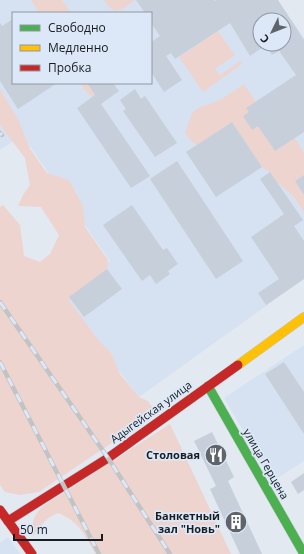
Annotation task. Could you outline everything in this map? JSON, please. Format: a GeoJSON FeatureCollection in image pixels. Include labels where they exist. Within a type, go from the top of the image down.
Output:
{"type":"FeatureCollection","features":[{"type":"Feature","properties":{"kind":"main road","name":"Адыгейская улица"},"geometry":{"type":"LineString","coordinates":[[8,521],[108,458],[304,317]]}},
{"type":"Feature","properties":{"kind":"main road","name":"улица Герцена"},"geometry":{"type":"LineString","coordinates":[[208,386],[304,554]]}},
{"type":"Feature","properties":{"kind":"main road"},"geometry":{"type":"LineString","coordinates":[[0,510],[32,554]]}},
{"type":"Feature","properties":{"kind":"shaded area"},"geometry":{"type":"Polygon","coordinates":[[[0,0],[278,0],[286,12],[252,12],[252,52],[292,52],[292,20],[304,38],[304,279],[139,397],[61,295],[110,261],[22,135],[0,150],[0,0]]]}},
{"type":"Feature","properties":{"kind":"shaded area"},"geometry":{"type":"Polygon","coordinates":[[[31,0],[62,0],[70,12],[38,12],[31,0]]]}},
{"type":"Feature","properties":{"kind":"shaded area"},"geometry":{"type":"Polygon","coordinates":[[[104,0],[135,0],[122,9],[115,11],[108,6],[104,0]]]}},
{"type":"Feature","properties":{"kind":"shaded area"},"geometry":{"type":"Polygon","coordinates":[[[218,31],[235,55],[215,69],[220,75],[240,61],[242,64],[203,92],[179,57],[218,31]]]}},
{"type":"Feature","properties":{"kind":"shaded area"},"geometry":{"type":"Polygon","coordinates":[[[81,84],[88,84],[95,95],[93,97],[84,90],[81,84]]]}},
{"type":"Feature","properties":{"kind":"shaded area"},"geometry":{"type":"Polygon","coordinates":[[[244,84],[256,102],[247,108],[275,151],[295,138],[304,153],[304,175],[295,181],[304,195],[304,212],[294,197],[277,182],[270,172],[262,167],[232,122],[197,145],[190,140],[185,133],[192,113],[198,108],[220,100],[244,84]]]}},
{"type":"Feature","properties":{"kind":"shaded area"},"geometry":{"type":"Polygon","coordinates":[[[0,89],[19,121],[30,149],[47,173],[69,180],[83,206],[85,227],[108,260],[107,269],[69,297],[71,303],[99,341],[111,353],[120,374],[139,397],[148,401],[156,413],[39,492],[20,495],[5,492],[0,485],[0,207],[3,205],[20,225],[24,256],[40,262],[50,254],[59,235],[41,207],[18,206],[30,185],[25,158],[0,125],[0,89]]]}},
{"type":"Feature","properties":{"kind":"shaded area"},"geometry":{"type":"Polygon","coordinates":[[[304,345],[304,461],[273,481],[224,398],[304,345]]]}},
{"type":"Feature","properties":{"kind":"shaded area"},"geometry":{"type":"Polygon","coordinates":[[[170,424],[231,554],[96,554],[85,535],[77,525],[58,513],[50,517],[33,536],[32,527],[34,519],[43,506],[170,424]]]}},
{"type":"Feature","properties":{"kind":"shaded area"},"geometry":{"type":"Polygon","coordinates":[[[8,537],[20,554],[0,554],[0,543],[8,537]]]}},
{"type":"Feature","properties":{"kind":"building"},"geometry":{"type":"Polygon","coordinates":[[[136,0],[278,0],[286,12],[252,12],[252,52],[256,52],[250,56],[230,23],[175,59],[171,53],[166,56],[182,80],[164,92],[152,74],[152,41],[160,36],[152,24],[152,12],[144,12],[136,0]]]}},
{"type":"Feature","properties":{"kind":"building"},"geometry":{"type":"Polygon","coordinates":[[[12,20],[12,84],[56,84],[18,109],[0,81],[0,23],[2,26],[12,20]]]}},
{"type":"Feature","properties":{"kind":"building"},"geometry":{"type":"Polygon","coordinates":[[[292,22],[304,40],[304,132],[275,151],[258,126],[252,130],[243,116],[249,112],[246,108],[296,75],[280,52],[292,52],[292,22]]]}},
{"type":"Feature","properties":{"kind":"building"},"geometry":{"type":"Polygon","coordinates":[[[270,52],[277,52],[272,55],[270,52]]]}},
{"type":"Feature","properties":{"kind":"building"},"geometry":{"type":"Polygon","coordinates":[[[88,84],[114,84],[119,91],[101,104],[150,176],[131,188],[77,108],[95,95],[88,84]]]}},
{"type":"Feature","properties":{"kind":"building"},"geometry":{"type":"Polygon","coordinates":[[[135,89],[141,99],[145,96],[177,143],[155,157],[123,111],[126,109],[120,100],[135,89]]]}},
{"type":"Feature","properties":{"kind":"building"},"geometry":{"type":"Polygon","coordinates":[[[232,122],[262,167],[216,197],[186,152],[232,122]]]}},
{"type":"Feature","properties":{"kind":"building"},"geometry":{"type":"Polygon","coordinates":[[[177,161],[243,261],[216,279],[150,179],[177,161]]]}},
{"type":"Feature","properties":{"kind":"building"},"geometry":{"type":"Polygon","coordinates":[[[270,172],[303,220],[294,226],[304,241],[304,279],[266,305],[258,293],[279,279],[251,237],[284,214],[260,179],[270,172]]]}},
{"type":"Feature","properties":{"kind":"building"},"geometry":{"type":"Polygon","coordinates":[[[304,175],[304,195],[295,181],[304,175]]]}},
{"type":"Feature","properties":{"kind":"building"},"geometry":{"type":"Polygon","coordinates":[[[132,205],[163,250],[167,248],[178,264],[168,271],[170,274],[156,284],[150,275],[142,281],[103,225],[132,205]]]}},
{"type":"Feature","properties":{"kind":"building"},"geometry":{"type":"Polygon","coordinates":[[[107,269],[122,289],[84,317],[69,297],[107,269]]]}},
{"type":"Feature","properties":{"kind":"building"},"geometry":{"type":"Polygon","coordinates":[[[284,362],[304,392],[304,434],[265,374],[284,362]]]}},
{"type":"Feature","properties":{"kind":"building"},"geometry":{"type":"Polygon","coordinates":[[[212,432],[234,477],[228,481],[262,554],[240,554],[210,489],[216,486],[194,441],[212,432]]]}},
{"type":"Feature","properties":{"kind":"building"},"geometry":{"type":"Polygon","coordinates":[[[304,473],[304,490],[298,494],[291,482],[304,473]]]}},
{"type":"Feature","properties":{"kind":"railway"},"geometry":{"type":"LineString","coordinates":[[0,302],[108,458],[170,554]]}},
{"type":"Feature","properties":{"kind":"railway"},"geometry":{"type":"LineString","coordinates":[[0,362],[99,554]]}},
{"type":"Feature","properties":{"kind":"traffic: fast"},"geometry":{"type":"LineString","coordinates":[[208,386],[304,554]]}},
{"type":"Feature","properties":{"kind":"traffic: slow"},"geometry":{"type":"LineString","coordinates":[[238,365],[304,317]]}},
{"type":"Feature","properties":{"kind":"traffic: jam"},"geometry":{"type":"LineString","coordinates":[[8,521],[108,458],[238,365]]}},
{"type":"Feature","properties":{"kind":"traffic: jam"},"geometry":{"type":"LineString","coordinates":[[0,510],[32,554]]}},
{"type":"Feature","properties":{"kind":"place","name":"Столовая"},"geometry":{"type":"Point","coordinates":[216,455]}},
{"type":"Feature","properties":{"kind":"place","name":"Банкетный зал \"Новь\""},"geometry":{"type":"Point","coordinates":[236,522]}}]}
